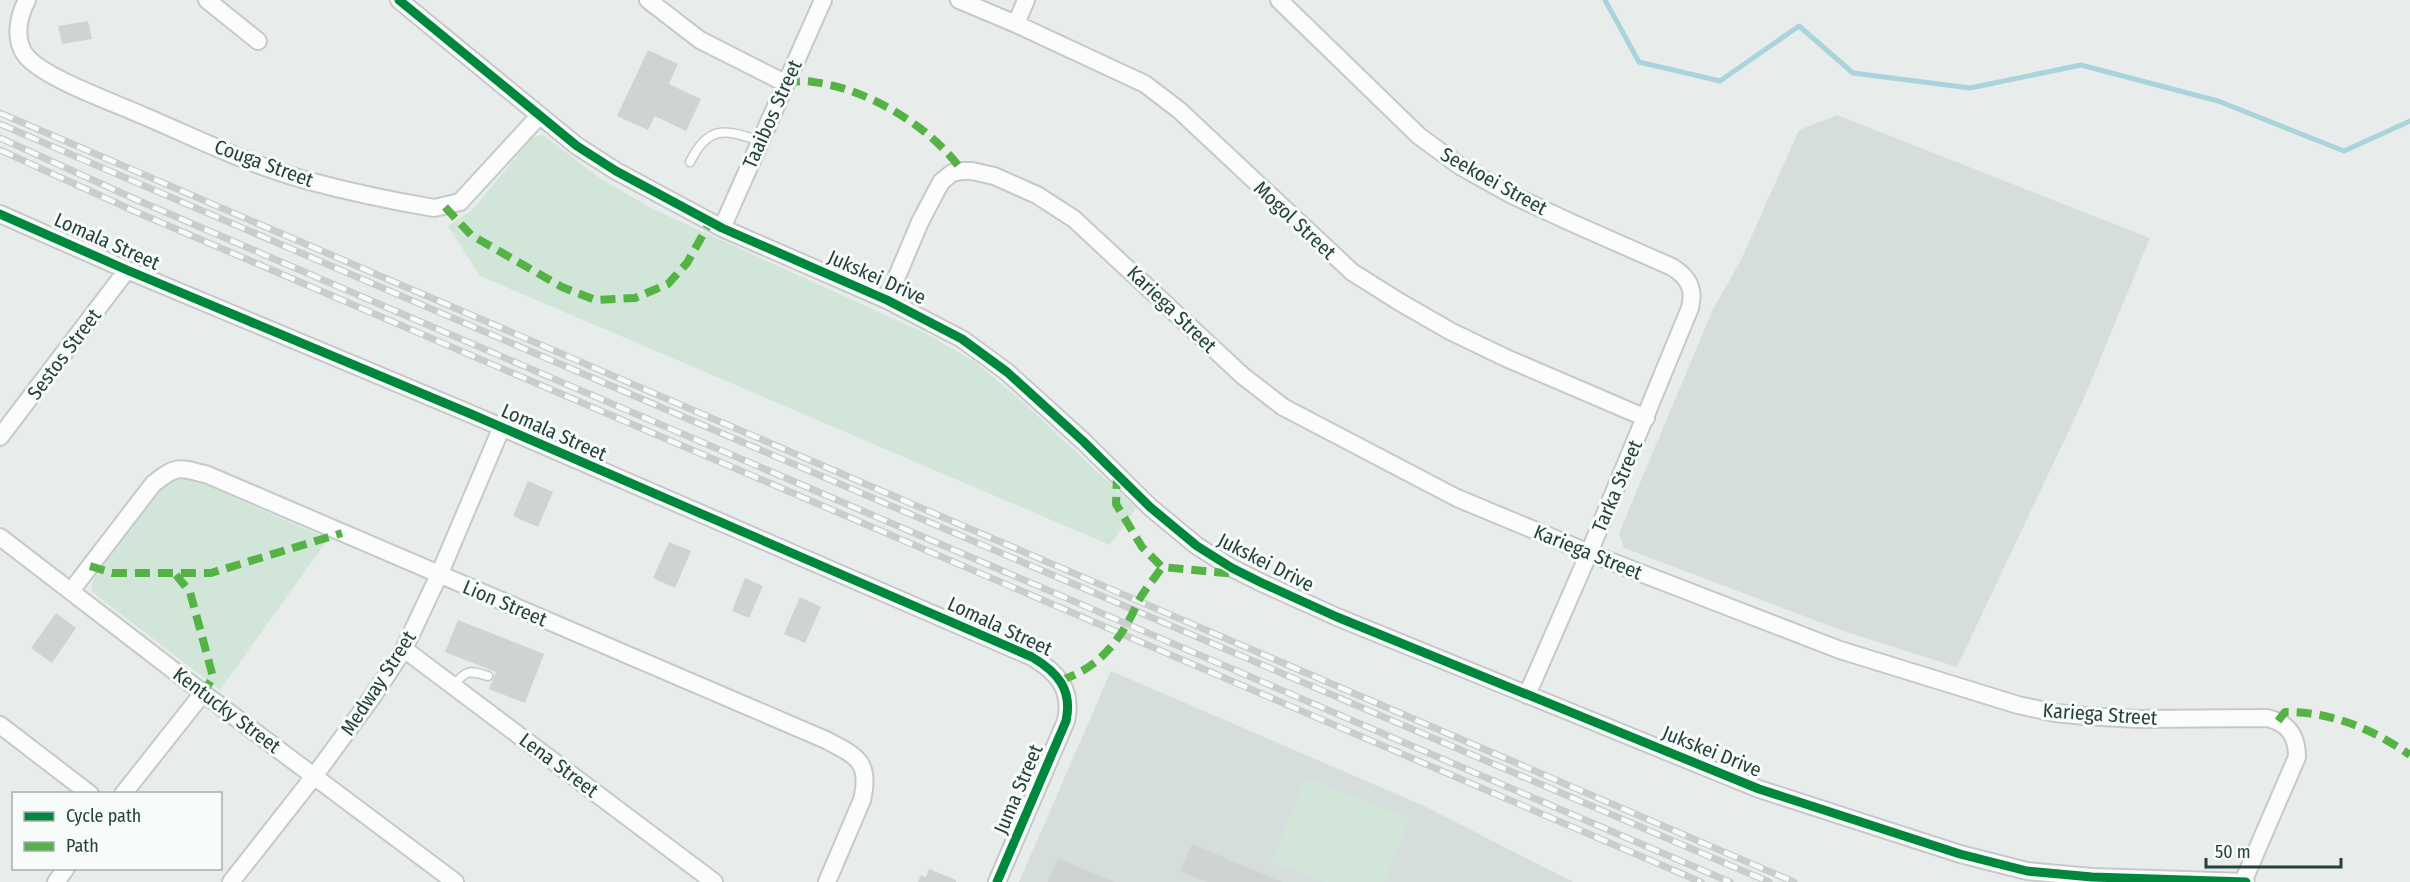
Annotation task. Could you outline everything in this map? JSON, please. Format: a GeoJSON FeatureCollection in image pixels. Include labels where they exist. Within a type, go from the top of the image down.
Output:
{"type":"FeatureCollection","features":[{"type":"Feature","properties":{"kind":"street","name":"Couga Street"},"geometry":{"type":"LineString","coordinates":[[27,0],[20,19],[19,32],[23,52],[32,62],[61,80],[236,155],[309,181],[434,208],[453,206],[472,191],[539,116]]}},
{"type":"Feature","properties":{"kind":"street"},"geometry":{"type":"LineString","coordinates":[[207,0],[258,41]]}},
{"type":"Feature","properties":{"kind":"street","name":"Jukskei Drive"},"geometry":{"type":"LineString","coordinates":[[399,0],[577,146],[616,171],[722,228],[887,300],[962,339],[998,365],[1083,441],[1150,507],[1197,546],[1232,568],[1336,617],[1527,696],[1759,789],[1858,822],[1999,865],[2028,871],[2092,877],[2245,882]]}},
{"type":"Feature","properties":{"kind":"street"},"geometry":{"type":"LineString","coordinates":[[648,0],[700,39],[785,83]]}},
{"type":"Feature","properties":{"kind":"street","name":"Taaibos Street"},"geometry":{"type":"LineString","coordinates":[[722,228],[823,0]]}},
{"type":"Feature","properties":{"kind":"street","name":"Mogol Street"},"geometry":{"type":"LineString","coordinates":[[959,0],[1130,75],[1160,95],[1352,272],[1450,331],[1646,418]]}},
{"type":"Feature","properties":{"kind":"street"},"geometry":{"type":"LineString","coordinates":[[1016,24],[1026,0]]}},
{"type":"Feature","properties":{"kind":"street","name":"Seekoei Street"},"geometry":{"type":"LineString","coordinates":[[1279,0],[1419,136],[1438,151],[1512,195],[1680,272],[1686,277],[1691,289],[1693,297],[1690,308]]}},
{"type":"Feature","properties":{"kind":"street","name":"Kariega Street"},"geometry":{"type":"LineString","coordinates":[[887,300],[924,213],[941,182],[952,173],[962,171],[994,176],[1037,195],[1074,219],[1243,376],[1283,407],[1457,498],[1589,553],[1840,650],[2038,710],[2085,716],[2267,718],[2278,721],[2294,736],[2297,746],[2296,757],[2245,882]]}},
{"type":"Feature","properties":{"kind":"street","name":"Lomala Street"},"geometry":{"type":"LineString","coordinates":[[0,214],[1032,657],[1049,667],[1061,680],[1068,709]]}},
{"type":"Feature","properties":{"kind":"street","name":"Sestos Street"},"geometry":{"type":"LineString","coordinates":[[0,437],[127,270]]}},
{"type":"Feature","properties":{"kind":"street","name":"Tarka Street"},"geometry":{"type":"LineString","coordinates":[[1527,696],[1646,418],[1690,308]]}},
{"type":"Feature","properties":{"kind":"street","name":"Medway Street"},"geometry":{"type":"LineString","coordinates":[[231,882],[315,776],[404,649],[439,575],[501,429]]}},
{"type":"Feature","properties":{"kind":"street","name":"Lion Street"},"geometry":{"type":"LineString","coordinates":[[71,591],[153,484],[169,471],[178,469],[208,475],[854,755],[864,768],[866,786],[827,882]]}},
{"type":"Feature","properties":{"kind":"street","name":"Kentucky Street"},"geometry":{"type":"LineString","coordinates":[[0,537],[455,882]]}},
{"type":"Feature","properties":{"kind":"street","name":"Lena Street"},"geometry":{"type":"LineString","coordinates":[[404,649],[714,882]]}},
{"type":"Feature","properties":{"kind":"street"},"geometry":{"type":"LineString","coordinates":[[125,792],[203,693]]}},
{"type":"Feature","properties":{"kind":"street","name":"Juma Street"},"geometry":{"type":"LineString","coordinates":[[998,882],[1054,749],[1068,709]]}},
{"type":"Feature","properties":{"kind":"street"},"geometry":{"type":"LineString","coordinates":[[0,725],[87,792]]}},
{"type":"Feature","properties":{"kind":"lane"},"geometry":{"type":"LineString","coordinates":[[690,162],[705,139],[713,134],[731,132],[760,141]]}},
{"type":"Feature","properties":{"kind":"lane"},"geometry":{"type":"LineString","coordinates":[[453,686],[463,674],[470,672],[488,676]]}},
{"type":"Feature","properties":{"kind":"shaded area"},"geometry":{"type":"Polygon","coordinates":[[[1837,115],[2150,238],[2082,403],[1957,667],[1846,632],[1624,548],[1619,533],[1713,309],[1740,262],[1799,130],[1837,115]]]}},
{"type":"Feature","properties":{"kind":"shaded area"},"geometry":{"type":"Polygon","coordinates":[[[1111,671],[1422,805],[1573,882],[1019,882],[1111,671]]]}},
{"type":"Feature","properties":{"kind":"green space"},"geometry":{"type":"Polygon","coordinates":[[[543,135],[601,179],[653,209],[925,333],[975,362],[1023,402],[1136,508],[1110,545],[480,276],[448,226],[472,210],[533,137],[543,135]]]}},
{"type":"Feature","properties":{"kind":"green space"},"geometry":{"type":"Polygon","coordinates":[[[190,478],[328,539],[220,690],[92,592],[92,583],[97,573],[163,485],[190,478]]]}},
{"type":"Feature","properties":{"kind":"green space"},"geometry":{"type":"Polygon","coordinates":[[[1306,778],[1409,819],[1384,882],[1324,882],[1272,861],[1306,778]]]}},
{"type":"Feature","properties":{"kind":"building"},"geometry":{"type":"Polygon","coordinates":[[[88,21],[92,39],[62,44],[58,26],[88,21]]]}},
{"type":"Feature","properties":{"kind":"building"},"geometry":{"type":"Polygon","coordinates":[[[648,50],[678,64],[669,84],[701,99],[686,131],[655,116],[648,130],[617,116],[648,50]]]}},
{"type":"Feature","properties":{"kind":"building"},"geometry":{"type":"Polygon","coordinates":[[[528,481],[553,492],[538,527],[513,516],[528,481]]]}},
{"type":"Feature","properties":{"kind":"building"},"geometry":{"type":"Polygon","coordinates":[[[669,542],[691,551],[675,588],[653,578],[669,542]]]}},
{"type":"Feature","properties":{"kind":"building"},"geometry":{"type":"Polygon","coordinates":[[[745,578],[763,586],[749,618],[732,611],[745,578]]]}},
{"type":"Feature","properties":{"kind":"building"},"geometry":{"type":"Polygon","coordinates":[[[800,597],[821,607],[805,643],[784,634],[800,597]]]}},
{"type":"Feature","properties":{"kind":"building"},"geometry":{"type":"Polygon","coordinates":[[[56,613],[76,628],[52,663],[31,648],[56,613]]]}},
{"type":"Feature","properties":{"kind":"building"},"geometry":{"type":"Polygon","coordinates":[[[458,620],[544,654],[525,703],[489,689],[496,672],[445,652],[458,620]]]}},
{"type":"Feature","properties":{"kind":"building"},"geometry":{"type":"Polygon","coordinates":[[[1192,844],[1282,882],[1207,882],[1180,871],[1192,844]]]}},
{"type":"Feature","properties":{"kind":"building"},"geometry":{"type":"Polygon","coordinates":[[[1058,858],[1114,882],[1048,882],[1058,858]]]}},
{"type":"Feature","properties":{"kind":"building"},"geometry":{"type":"Polygon","coordinates":[[[929,869],[956,880],[956,882],[918,882],[921,875],[926,877],[929,869]]]}},
{"type":"Feature","properties":{"kind":"waterway"},"geometry":{"type":"LineString","coordinates":[[1605,0],[1639,62],[1720,81],[1799,26],[1853,73],[1970,88],[2081,65],[2218,101],[2344,151],[2410,121]]}},
{"type":"Feature","properties":{"kind":"railway"},"geometry":{"type":"LineString","coordinates":[[0,113],[1794,882]]}},
{"type":"Feature","properties":{"kind":"railway"},"geometry":{"type":"LineString","coordinates":[[0,124],[1769,882]]}},
{"type":"Feature","properties":{"kind":"railway"},"geometry":{"type":"LineString","coordinates":[[0,138],[137,200],[1730,882]]}},
{"type":"Feature","properties":{"kind":"railway"},"geometry":{"type":"LineString","coordinates":[[0,150],[134,211],[1701,882]]}},
{"type":"Feature","properties":{"kind":"marked path"},"geometry":{"type":"LineString","coordinates":[[785,83],[806,81],[833,86],[876,101],[916,125],[934,139],[962,171]]}},
{"type":"Feature","properties":{"kind":"marked path"},"geometry":{"type":"LineString","coordinates":[[445,207],[471,235],[562,287],[595,300],[635,298],[668,284],[687,263],[710,222]]}},
{"type":"Feature","properties":{"kind":"marked path"},"geometry":{"type":"LineString","coordinates":[[1117,474],[1116,504],[1142,547],[1162,567],[1236,574]]}},
{"type":"Feature","properties":{"kind":"marked path"},"geometry":{"type":"LineString","coordinates":[[90,566],[112,573],[211,573],[342,533]]}},
{"type":"Feature","properties":{"kind":"marked path"},"geometry":{"type":"LineString","coordinates":[[1061,680],[1087,668],[1108,650],[1125,628],[1140,598],[1162,567]]}},
{"type":"Feature","properties":{"kind":"marked path"},"geometry":{"type":"LineString","coordinates":[[176,575],[190,592],[213,677],[203,693]]}},
{"type":"Feature","properties":{"kind":"marked path"},"geometry":{"type":"LineString","coordinates":[[2278,721],[2285,712],[2335,718],[2381,737],[2410,755]]}},
{"type":"Feature","properties":{"kind":"cycle path"},"geometry":{"type":"LineString","coordinates":[[399,0],[577,146],[616,171],[722,228],[887,300],[962,339],[1007,372],[1083,441],[1150,507],[1197,546],[1232,568],[1262,583],[1337,617],[1759,789],[1960,854],[2027,871],[2092,877],[2246,882]]}},
{"type":"Feature","properties":{"kind":"cycle path"},"geometry":{"type":"LineString","coordinates":[[0,214],[127,270],[471,414],[1032,657],[1041,663],[1056,675],[1065,691],[1068,710],[1066,721],[997,882]]}}]}
